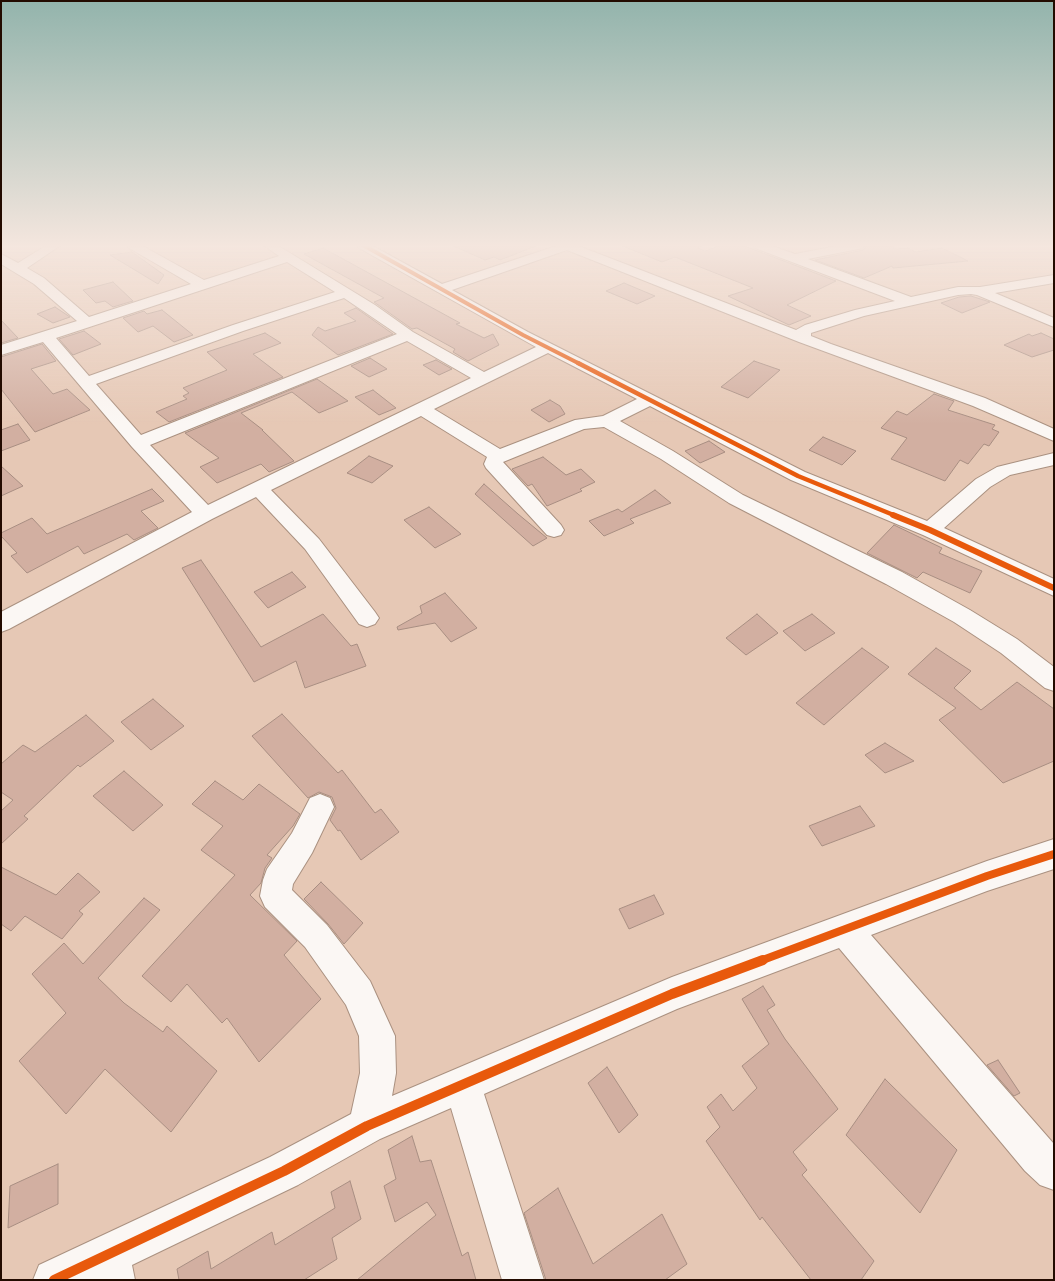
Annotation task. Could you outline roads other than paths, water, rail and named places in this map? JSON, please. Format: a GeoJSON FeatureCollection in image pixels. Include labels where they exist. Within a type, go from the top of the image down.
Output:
{"type":"FeatureCollection","features":[{"type":"Feature","properties":{"kind":"street"},"geometry":{"type":"LineString","coordinates":[[67,305],[87,322]]}},
{"type":"Feature","properties":{"kind":"street"},"geometry":{"type":"LineString","coordinates":[[1,350],[139,305]]}},
{"type":"Feature","properties":{"kind":"street"},"geometry":{"type":"LineString","coordinates":[[86,383],[238,328],[310,305]]}},
{"type":"Feature","properties":{"kind":"street"},"geometry":{"type":"LineString","coordinates":[[364,305],[408,334],[484,379]]}},
{"type":"Feature","properties":{"kind":"street"},"geometry":{"type":"LineString","coordinates":[[469,305],[547,348],[798,476],[930,530],[1054,588]]}},
{"type":"Feature","properties":{"kind":"street"},"geometry":{"type":"LineString","coordinates":[[720,305],[804,338],[979,402],[1054,436]]}},
{"type":"Feature","properties":{"kind":"street"},"geometry":{"type":"LineString","coordinates":[[804,338],[803,331],[810,328],[860,313],[897,305]]}},
{"type":"Feature","properties":{"kind":"street"},"geometry":{"type":"LineString","coordinates":[[1013,305],[1054,324]]}},
{"type":"Feature","properties":{"kind":"street"},"geometry":{"type":"LineString","coordinates":[[138,443],[408,334]]}},
{"type":"Feature","properties":{"kind":"street"},"geometry":{"type":"LineString","coordinates":[[46,336],[138,443],[205,514]]}},
{"type":"Feature","properties":{"kind":"street"},"geometry":{"type":"LineString","coordinates":[[1,623],[205,514],[547,348]]}},
{"type":"Feature","properties":{"kind":"street"},"geometry":{"type":"LineString","coordinates":[[554,530],[493,464],[494,460],[498,456],[581,424],[607,420],[650,399]]}},
{"type":"Feature","properties":{"kind":"street"},"geometry":{"type":"LineString","coordinates":[[422,409],[498,456]]}},
{"type":"Feature","properties":{"kind":"street"},"geometry":{"type":"LineString","coordinates":[[607,420],[736,498],[894,578],[962,616],[1009,646],[1054,681]]}},
{"type":"Feature","properties":{"kind":"street"},"geometry":{"type":"LineString","coordinates":[[930,530],[983,483],[1004,472],[1054,459]]}},
{"type":"Feature","properties":{"kind":"street"},"geometry":{"type":"LineString","coordinates":[[258,488],[312,544],[366,618]]}},
{"type":"Feature","properties":{"kind":"street"},"geometry":{"type":"LineString","coordinates":[[320,807],[302,843],[278,880],[276,896],[316,936],[358,993],[377,1036],[378,1073],[368,1126]]}},
{"type":"Feature","properties":{"kind":"street"},"geometry":{"type":"LineString","coordinates":[[54,1280],[112,1267],[368,1126],[672,994],[987,876],[1054,854]]}},
{"type":"Feature","properties":{"kind":"street"},"geometry":{"type":"LineString","coordinates":[[844,929],[1038,1156],[1054,1171]]}},
{"type":"Feature","properties":{"kind":"street"},"geometry":{"type":"LineString","coordinates":[[463,1086],[523,1280]]}}]}
